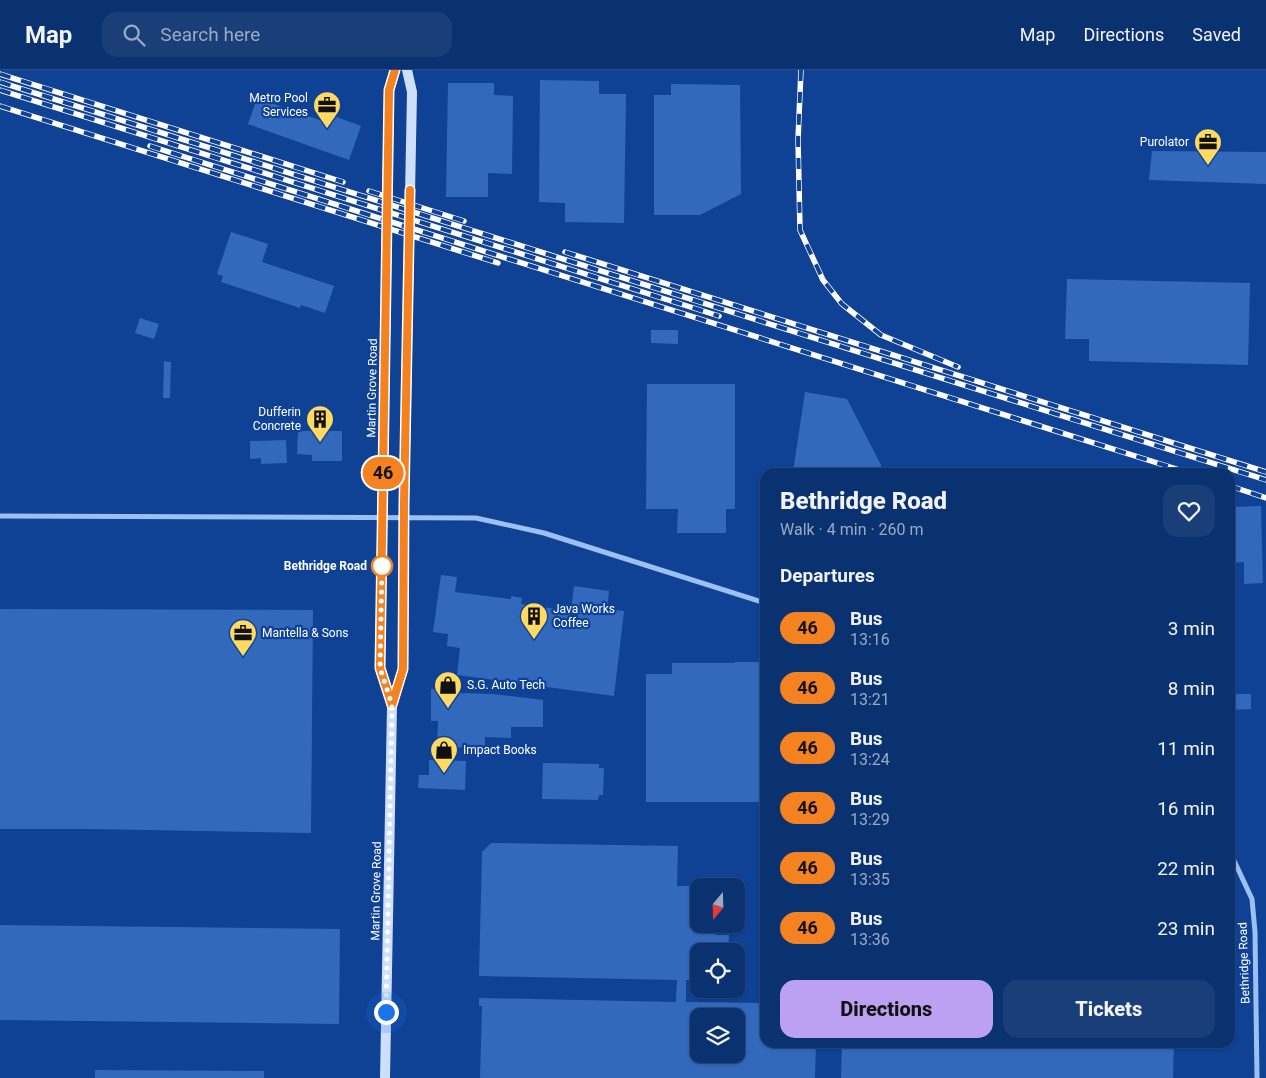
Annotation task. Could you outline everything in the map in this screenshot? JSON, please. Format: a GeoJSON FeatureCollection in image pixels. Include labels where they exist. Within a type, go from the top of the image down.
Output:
{"type":"FeatureCollection","features":[{"type":"Feature","properties":{"kind":"main road","name":"Martin Grove Road"},"geometry":{"type":"LineString","coordinates":[[392,705],[380,668],[389,90],[395,70]]}},
{"type":"Feature","properties":{"kind":"main road","name":"Martin Grove Road"},"geometry":{"type":"LineString","coordinates":[[385,1078],[392,705],[403,669],[412,92],[407,70]]}},
{"type":"Feature","properties":{"kind":"street"},"geometry":{"type":"LineString","coordinates":[[0,516],[476,518],[544,533],[760,601]]}},
{"type":"Feature","properties":{"kind":"street","name":"Bethridge Road"},"geometry":{"type":"LineString","coordinates":[[1235,863],[1252,899],[1255,932],[1256,1078]]}},
{"type":"Feature","properties":{"kind":"building"},"geometry":{"type":"Polygon","coordinates":[[[540,80],[599,81],[599,94],[626,94],[624,223],[565,222],[565,203],[539,202],[540,80]]]}},
{"type":"Feature","properties":{"kind":"building"},"geometry":{"type":"Polygon","coordinates":[[[448,83],[494,83],[494,95],[513,96],[512,174],[488,173],[488,197],[446,197],[448,83]]]}},
{"type":"Feature","properties":{"kind":"building"},"geometry":{"type":"Polygon","coordinates":[[[671,84],[740,85],[741,194],[700,215],[654,215],[654,95],[671,95],[671,84]]]}},
{"type":"Feature","properties":{"kind":"building"},"geometry":{"type":"Polygon","coordinates":[[[257,98],[331,124],[334,116],[361,126],[349,160],[248,124],[257,98]]]}},
{"type":"Feature","properties":{"kind":"building","name":"Purolator"},"geometry":{"type":"Polygon","coordinates":[[[1152,151],[1266,152],[1266,184],[1149,180],[1152,151]]]}},
{"type":"Feature","properties":{"kind":"building"},"geometry":{"type":"Polygon","coordinates":[[[231,232],[268,244],[262,262],[334,286],[325,313],[301,305],[300,308],[221,282],[223,276],[217,274],[231,232]]]}},
{"type":"Feature","properties":{"kind":"building"},"geometry":{"type":"Polygon","coordinates":[[[1067,279],[1250,283],[1248,365],[1089,361],[1089,339],[1065,339],[1067,279]]]}},
{"type":"Feature","properties":{"kind":"building"},"geometry":{"type":"Polygon","coordinates":[[[140,318],[159,324],[154,339],[135,333],[140,318]]]}},
{"type":"Feature","properties":{"kind":"building"},"geometry":{"type":"Polygon","coordinates":[[[651,330],[678,330],[678,344],[651,343],[651,330]]]}},
{"type":"Feature","properties":{"kind":"building"},"geometry":{"type":"Polygon","coordinates":[[[164,361],[171,362],[170,398],[163,398],[164,361]]]}},
{"type":"Feature","properties":{"kind":"building"},"geometry":{"type":"Polygon","coordinates":[[[647,384],[735,384],[735,509],[726,509],[726,533],[677,533],[678,509],[646,509],[647,384]]]}},
{"type":"Feature","properties":{"kind":"building"},"geometry":{"type":"Polygon","coordinates":[[[805,392],[847,399],[881,465],[881,468],[794,468],[805,392]]]}},
{"type":"Feature","properties":{"kind":"building","name":"Dufferin Concrete"},"geometry":{"type":"Polygon","coordinates":[[[298,431],[342,431],[342,461],[312,461],[312,455],[297,454],[298,431]]]}},
{"type":"Feature","properties":{"kind":"building"},"geometry":{"type":"Polygon","coordinates":[[[286,440],[287,463],[261,464],[261,458],[250,459],[250,441],[286,440]]]}},
{"type":"Feature","properties":{"kind":"building"},"geometry":{"type":"Polygon","coordinates":[[[1261,506],[1263,583],[1244,584],[1244,562],[1235,563],[1235,507],[1261,506]]]}},
{"type":"Feature","properties":{"kind":"building","name":"Java Works Coffee"},"geometry":{"type":"Polygon","coordinates":[[[441,575],[457,577],[455,592],[511,599],[511,596],[522,598],[521,604],[571,611],[574,586],[609,591],[607,609],[624,611],[614,696],[457,675],[460,648],[447,646],[448,634],[433,632],[441,575]]]}},
{"type":"Feature","properties":{"kind":"building"},"geometry":{"type":"Polygon","coordinates":[[[0,609],[313,610],[311,833],[0,829],[0,609]]]}},
{"type":"Feature","properties":{"kind":"building"},"geometry":{"type":"Polygon","coordinates":[[[760,662],[760,802],[646,802],[646,674],[672,674],[672,663],[760,662]]]}},
{"type":"Feature","properties":{"kind":"building"},"geometry":{"type":"Polygon","coordinates":[[[431,689],[455,689],[455,693],[493,694],[543,700],[543,727],[511,727],[511,738],[485,737],[485,748],[437,747],[438,721],[431,721],[431,689]]]}},
{"type":"Feature","properties":{"kind":"building"},"geometry":{"type":"Polygon","coordinates":[[[1235,694],[1251,694],[1251,709],[1235,710],[1235,694]]]}},
{"type":"Feature","properties":{"kind":"building"},"geometry":{"type":"Polygon","coordinates":[[[429,760],[466,761],[465,790],[418,788],[419,775],[429,775],[429,760]]]}},
{"type":"Feature","properties":{"kind":"building"},"geometry":{"type":"Polygon","coordinates":[[[543,763],[599,764],[599,768],[604,768],[603,795],[599,795],[598,800],[542,799],[543,763]]]}},
{"type":"Feature","properties":{"kind":"building"},"geometry":{"type":"Polygon","coordinates":[[[491,843],[678,846],[677,886],[690,886],[690,933],[729,935],[728,943],[690,943],[690,980],[686,980],[686,1002],[760,1003],[760,1048],[816,1048],[815,1078],[480,1078],[482,1006],[479,1006],[479,998],[676,1002],[677,980],[479,976],[482,852],[491,843]]]}},
{"type":"Feature","properties":{"kind":"building"},"geometry":{"type":"Polygon","coordinates":[[[0,925],[340,929],[339,1024],[0,1020],[0,925]]]}},
{"type":"Feature","properties":{"kind":"building"},"geometry":{"type":"Polygon","coordinates":[[[842,1048],[1174,1048],[1173,1078],[841,1078],[842,1048]]]}},
{"type":"Feature","properties":{"kind":"building"},"geometry":{"type":"Polygon","coordinates":[[[95,1070],[264,1071],[264,1078],[95,1078],[95,1070]]]}},
{"type":"Feature","properties":{"kind":"railway"},"geometry":{"type":"LineString","coordinates":[[801,70],[798,140],[800,230],[823,280],[842,304],[881,335],[958,367]]}},
{"type":"Feature","properties":{"kind":"railway"},"geometry":{"type":"LineString","coordinates":[[0,74],[343,182]]}},
{"type":"Feature","properties":{"kind":"railway"},"geometry":{"type":"LineString","coordinates":[[0,82],[1228,468]]}},
{"type":"Feature","properties":{"kind":"railway"},"geometry":{"type":"LineString","coordinates":[[0,90],[719,316]]}},
{"type":"Feature","properties":{"kind":"railway"},"geometry":{"type":"LineString","coordinates":[[0,106],[498,263]]}},
{"type":"Feature","properties":{"kind":"railway"},"geometry":{"type":"LineString","coordinates":[[150,146],[1173,468]]}},
{"type":"Feature","properties":{"kind":"railway"},"geometry":{"type":"LineString","coordinates":[[369,191],[464,221]]}},
{"type":"Feature","properties":{"kind":"railway"},"geometry":{"type":"LineString","coordinates":[[565,252],[1266,472]]}},
{"type":"Feature","properties":{"kind":"railway"},"geometry":{"type":"LineString","coordinates":[[1235,470],[1266,480]]}},
{"type":"Feature","properties":{"kind":"railway"},"geometry":{"type":"LineString","coordinates":[[1235,488],[1266,498]]}},
{"type":"Feature","properties":{"kind":"bus line","name":"46"},"geometry":{"type":"LineString","coordinates":[[395,70],[389,90],[380,668],[392,705],[403,669],[410,190]]}},
{"type":"Feature","properties":{"kind":"place","name":"Metro Pool Services"},"geometry":{"type":"Point","coordinates":[327,129]}},
{"type":"Feature","properties":{"kind":"place","name":"Purolator"},"geometry":{"type":"Point","coordinates":[1208,166]}},
{"type":"Feature","properties":{"kind":"place","name":"Dufferin Concrete"},"geometry":{"type":"Point","coordinates":[320,443]}},
{"type":"Feature","properties":{"kind":"place","name":"Bethridge Road"},"geometry":{"type":"Point","coordinates":[382,566]}},
{"type":"Feature","properties":{"kind":"place","name":"Java Works Coffee"},"geometry":{"type":"Point","coordinates":[534,640]}},
{"type":"Feature","properties":{"kind":"place","name":"Mantella & Sons"},"geometry":{"type":"Point","coordinates":[243,657]}},
{"type":"Feature","properties":{"kind":"place","name":"S.G. Auto Tech"},"geometry":{"type":"Point","coordinates":[448,709]}},
{"type":"Feature","properties":{"kind":"place","name":"Impact Books"},"geometry":{"type":"Point","coordinates":[444,774]}},
{"type":"Feature","properties":{"kind":"route"},"geometry":{"type":"LineString","coordinates":[[382,566],[382,561],[380,668],[392,705],[386,1012]]}}]}
